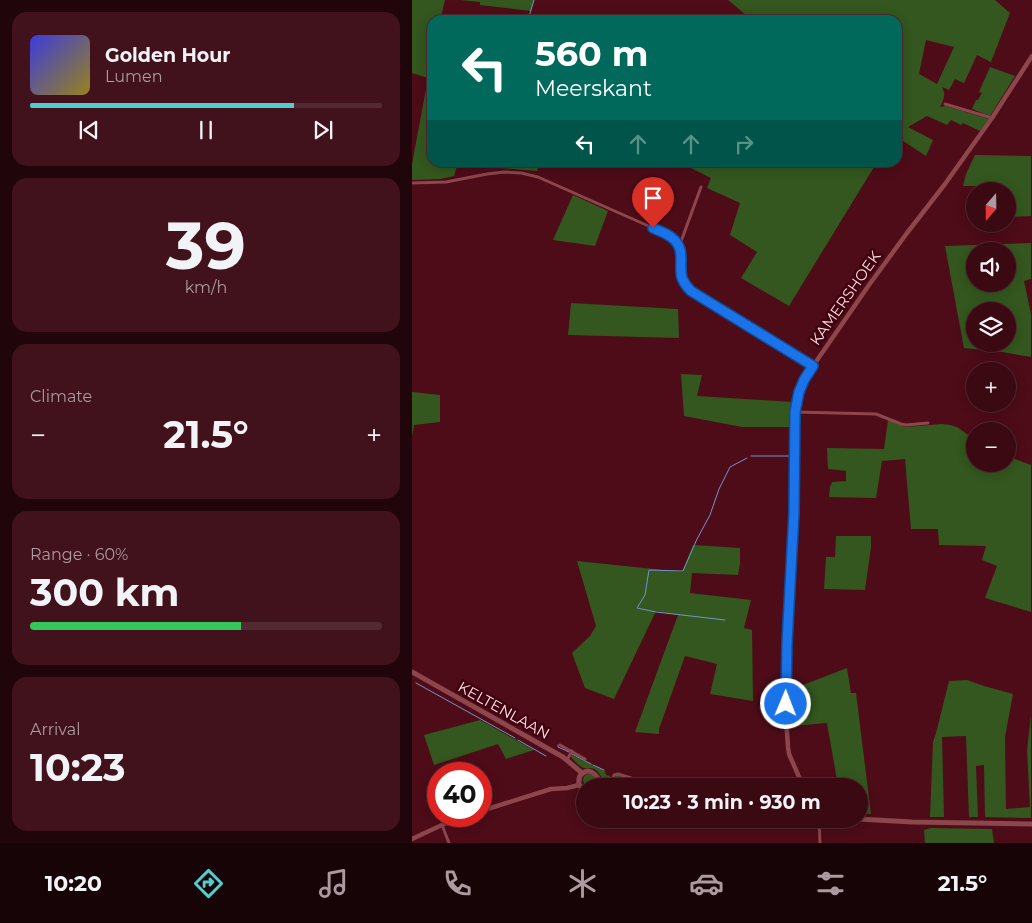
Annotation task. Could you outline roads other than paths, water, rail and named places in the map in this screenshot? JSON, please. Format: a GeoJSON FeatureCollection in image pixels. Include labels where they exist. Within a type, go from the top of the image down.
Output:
{"type":"FeatureCollection","features":[{"type":"Feature","properties":{"kind":"main road","name":"KELTENLAAN"},"geometry":{"type":"LineString","coordinates":[[412,672],[567,760],[582,773]]}},
{"type":"Feature","properties":{"kind":"main road"},"geometry":{"type":"LineString","coordinates":[[579,778],[582,773],[591,771],[596,774],[598,778]]}},
{"type":"Feature","properties":{"kind":"main road"},"geometry":{"type":"LineString","coordinates":[[868,820],[1032,824]]}},
{"type":"Feature","properties":{"kind":"street","name":"KAMERSHOEK"},"geometry":{"type":"LineString","coordinates":[[800,778],[789,754],[786,704],[787,643],[794,512],[795,412],[799,392],[813,366],[869,285],[951,176],[992,118],[1032,56]]}},
{"type":"Feature","properties":{"kind":"street"},"geometry":{"type":"LineString","coordinates":[[945,104],[992,118]]}},
{"type":"Feature","properties":{"kind":"street"},"geometry":{"type":"LineString","coordinates":[[412,183],[446,182],[504,172],[532,175],[671,236],[682,254],[681,272],[686,285],[691,291],[813,366]]}},
{"type":"Feature","properties":{"kind":"street"},"geometry":{"type":"LineString","coordinates":[[679,247],[701,186]]}},
{"type":"Feature","properties":{"kind":"street"},"geometry":{"type":"LineString","coordinates":[[795,412],[876,414],[906,425],[928,424]]}},
{"type":"Feature","properties":{"kind":"street"},"geometry":{"type":"LineString","coordinates":[[560,745],[585,759]]}},
{"type":"Feature","properties":{"kind":"street"},"geometry":{"type":"LineString","coordinates":[[567,760],[572,751]]}},
{"type":"Feature","properties":{"kind":"street"},"geometry":{"type":"LineString","coordinates":[[612,778],[618,774],[631,778]]}},
{"type":"Feature","properties":{"kind":"street"},"geometry":{"type":"LineString","coordinates":[[492,809],[551,790],[576,786]]}},
{"type":"Feature","properties":{"kind":"street"},"geometry":{"type":"LineString","coordinates":[[412,839],[438,827]]}},
{"type":"Feature","properties":{"kind":"street"},"geometry":{"type":"LineString","coordinates":[[443,827],[449,843]]}},
{"type":"Feature","properties":{"kind":"street"},"geometry":{"type":"LineString","coordinates":[[820,828],[820,843]]}},
{"type":"Feature","properties":{"kind":"waterway"},"geometry":{"type":"LineString","coordinates":[[530,15],[534,0]]}},
{"type":"Feature","properties":{"kind":"waterway"},"geometry":{"type":"LineString","coordinates":[[751,456],[789,456]]}},
{"type":"Feature","properties":{"kind":"waterway"},"geometry":{"type":"LineString","coordinates":[[725,620],[637,608],[645,595],[649,570],[683,571],[710,515],[719,489],[730,467],[747,458]]}},
{"type":"Feature","properties":{"kind":"waterway"},"geometry":{"type":"LineString","coordinates":[[416,683],[515,738]]}},
{"type":"Feature","properties":{"kind":"waterway"},"geometry":{"type":"LineString","coordinates":[[518,740],[546,756]]}},
{"type":"Feature","properties":{"kind":"waterway"},"geometry":{"type":"LineString","coordinates":[[558,745],[558,747],[569,752]]}},
{"type":"Feature","properties":{"kind":"waterway"},"geometry":{"type":"LineString","coordinates":[[572,754],[591,764]]}},
{"type":"Feature","properties":{"kind":"waterway"},"geometry":{"type":"LineString","coordinates":[[593,765],[604,770]]}}]}
